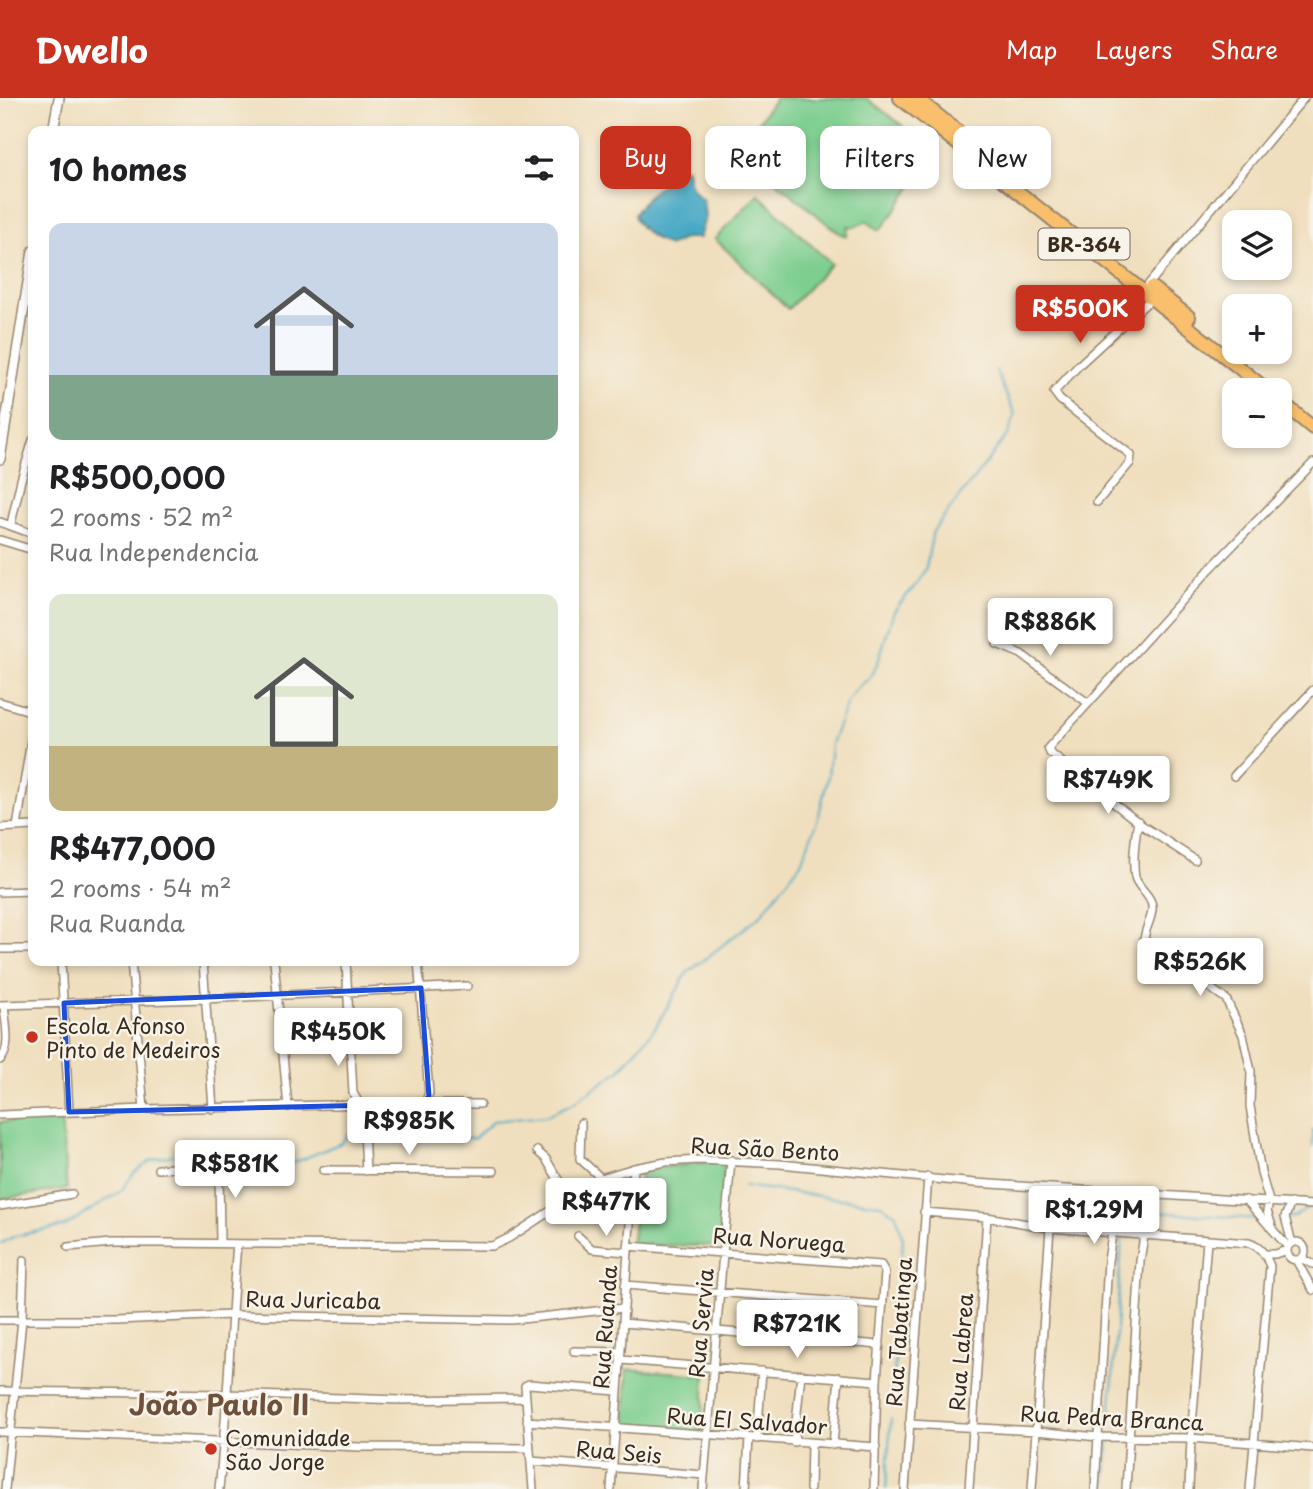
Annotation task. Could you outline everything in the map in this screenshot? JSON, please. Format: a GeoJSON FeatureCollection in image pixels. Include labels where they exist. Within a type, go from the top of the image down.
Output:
{"type":"FeatureCollection","features":[{"type":"Feature","properties":{"kind":"main road","name":"BR-364"},"geometry":{"type":"LineString","coordinates":[[900,98],[1262,378]]}},
{"type":"Feature","properties":{"kind":"main road","name":"BR-364"},"geometry":{"type":"LineString","coordinates":[[916,98],[1253,378]]}},
{"type":"Feature","properties":{"kind":"main road","name":"BR-364"},"geometry":{"type":"LineString","coordinates":[[1292,401],[1313,418]]}},
{"type":"Feature","properties":{"kind":"main road"},"geometry":{"type":"LineString","coordinates":[[1292,411],[1313,428]]}},
{"type":"Feature","properties":{"kind":"street"},"geometry":{"type":"LineString","coordinates":[[54,126],[59,98]]}},
{"type":"Feature","properties":{"kind":"street"},"geometry":{"type":"LineString","coordinates":[[1097,502],[1126,468],[1131,458],[1129,453],[1060,400],[1054,392],[1055,389],[1150,292],[1304,98]]}},
{"type":"Feature","properties":{"kind":"street"},"geometry":{"type":"LineString","coordinates":[[0,460],[28,283]]}},
{"type":"Feature","properties":{"kind":"street"},"geometry":{"type":"LineString","coordinates":[[11,524],[28,457]]}},
{"type":"Feature","properties":{"kind":"street"},"geometry":{"type":"LineString","coordinates":[[1195,860],[1138,821],[1050,753],[1048,748],[1210,569],[1313,463]]}},
{"type":"Feature","properties":{"kind":"street"},"geometry":{"type":"LineString","coordinates":[[0,522],[28,532]]}},
{"type":"Feature","properties":{"kind":"street"},"geometry":{"type":"LineString","coordinates":[[0,540],[28,548]]}},
{"type":"Feature","properties":{"kind":"street"},"geometry":{"type":"LineString","coordinates":[[997,644],[1021,654],[1087,703]]}},
{"type":"Feature","properties":{"kind":"street"},"geometry":{"type":"LineString","coordinates":[[1234,776],[1313,690]]}},
{"type":"Feature","properties":{"kind":"street"},"geometry":{"type":"LineString","coordinates":[[0,702],[28,710]]}},
{"type":"Feature","properties":{"kind":"street"},"geometry":{"type":"LineString","coordinates":[[17,827],[28,759]]}},
{"type":"Feature","properties":{"kind":"street"},"geometry":{"type":"LineString","coordinates":[[1138,821],[1135,878],[1141,890],[1150,898],[1153,909],[1144,933],[1144,942],[1226,999],[1247,1047],[1251,1071],[1250,1106],[1261,1173],[1269,1201],[1267,1212],[1273,1229]]}},
{"type":"Feature","properties":{"kind":"street"},"geometry":{"type":"LineString","coordinates":[[0,828],[28,826]]}},
{"type":"Feature","properties":{"kind":"street"},"geometry":{"type":"LineString","coordinates":[[0,892],[28,891]]}},
{"type":"Feature","properties":{"kind":"street"},"geometry":{"type":"LineString","coordinates":[[0,949],[28,949]]}},
{"type":"Feature","properties":{"kind":"street"},"geometry":{"type":"LineString","coordinates":[[61,966],[69,1112]]}},
{"type":"Feature","properties":{"kind":"street"},"geometry":{"type":"LineString","coordinates":[[131,966],[144,1109]]}},
{"type":"Feature","properties":{"kind":"street"},"geometry":{"type":"LineString","coordinates":[[202,966],[213,1109]]}},
{"type":"Feature","properties":{"kind":"street"},"geometry":{"type":"LineString","coordinates":[[274,966],[288,1107]]}},
{"type":"Feature","properties":{"kind":"street"},"geometry":{"type":"LineString","coordinates":[[346,966],[353,1093],[363,1110],[366,1171]]}},
{"type":"Feature","properties":{"kind":"street"},"geometry":{"type":"LineString","coordinates":[[419,966],[429,1093],[428,1101],[423,1104]]}},
{"type":"Feature","properties":{"kind":"street"},"geometry":{"type":"LineString","coordinates":[[0,1060],[5,1055],[6,1045],[2,1005],[205,999],[467,986]]}},
{"type":"Feature","properties":{"kind":"street"},"geometry":{"type":"LineString","coordinates":[[0,1115],[358,1104],[480,1104]]}},
{"type":"Feature","properties":{"kind":"street"},"geometry":{"type":"LineString","coordinates":[[581,1123],[580,1159],[601,1178]]}},
{"type":"Feature","properties":{"kind":"street"},"geometry":{"type":"LineString","coordinates":[[537,1151],[546,1159],[569,1198]]}},
{"type":"Feature","properties":{"kind":"street","name":"Rua São Bento"},"geometry":{"type":"LineString","coordinates":[[68,1247],[111,1243],[492,1246],[509,1238],[601,1178],[666,1162],[731,1160],[988,1184],[1313,1205]]}},
{"type":"Feature","properties":{"kind":"street","name":"Rua Servia"},"geometry":{"type":"LineString","coordinates":[[703,1489],[731,1160]]}},
{"type":"Feature","properties":{"kind":"street"},"geometry":{"type":"LineString","coordinates":[[158,1170],[214,1165],[219,1167],[220,1244]]}},
{"type":"Feature","properties":{"kind":"street","name":"Rua Ruanda"},"geometry":{"type":"LineString","coordinates":[[611,1489],[634,1168]]}},
{"type":"Feature","properties":{"kind":"street"},"geometry":{"type":"LineString","coordinates":[[323,1170],[494,1171]]}},
{"type":"Feature","properties":{"kind":"street","name":"Rua Tabatinga"},"geometry":{"type":"LineString","coordinates":[[905,1489],[928,1177]]}},
{"type":"Feature","properties":{"kind":"street"},"geometry":{"type":"LineString","coordinates":[[0,1206],[72,1194]]}},
{"type":"Feature","properties":{"kind":"street"},"geometry":{"type":"LineString","coordinates":[[1247,1200],[1301,1258],[1313,1264]]}},
{"type":"Feature","properties":{"kind":"street"},"geometry":{"type":"LineString","coordinates":[[1291,1203],[1285,1217],[1291,1247],[1301,1258],[1313,1290]]}},
{"type":"Feature","properties":{"kind":"street"},"geometry":{"type":"LineString","coordinates":[[924,1212],[987,1217],[1050,1228],[1257,1245],[1265,1254],[1269,1266],[1251,1489]]}},
{"type":"Feature","properties":{"kind":"street","name":"Rua Labrea"},"geometry":{"type":"LineString","coordinates":[[969,1489],[987,1217]]}},
{"type":"Feature","properties":{"kind":"street"},"geometry":{"type":"LineString","coordinates":[[1032,1489],[1050,1228]]}},
{"type":"Feature","properties":{"kind":"street"},"geometry":{"type":"LineString","coordinates":[[1095,1489],[1108,1261],[1112,1234]]}},
{"type":"Feature","properties":{"kind":"street","name":"Rua Noruega"},"geometry":{"type":"LineString","coordinates":[[578,1236],[592,1249],[724,1252],[876,1263],[884,1268],[883,1306]]}},
{"type":"Feature","properties":{"kind":"street"},"geometry":{"type":"LineString","coordinates":[[1126,1489],[1140,1261],[1144,1236]]}},
{"type":"Feature","properties":{"kind":"street"},"geometry":{"type":"LineString","coordinates":[[1189,1489],[1207,1241]]}},
{"type":"Feature","properties":{"kind":"street"},"geometry":{"type":"LineString","coordinates":[[219,1489],[225,1440],[237,1244]]}},
{"type":"Feature","properties":{"kind":"street"},"geometry":{"type":"LineString","coordinates":[[1265,1254],[1313,1244]]}},
{"type":"Feature","properties":{"kind":"street"},"geometry":{"type":"LineString","coordinates":[[1301,1258],[1313,1244]]}},
{"type":"Feature","properties":{"kind":"street"},"geometry":{"type":"LineString","coordinates":[[1269,1266],[1291,1247]]}},
{"type":"Feature","properties":{"kind":"street"},"geometry":{"type":"LineString","coordinates":[[5,1489],[22,1320],[24,1259]]}},
{"type":"Feature","properties":{"kind":"street"},"geometry":{"type":"LineString","coordinates":[[625,1285],[883,1306],[877,1381],[874,1489]]}},
{"type":"Feature","properties":{"kind":"street","name":"Rua Juricaba"},"geometry":{"type":"LineString","coordinates":[[0,1320],[116,1320],[231,1315],[512,1320],[624,1308]]}},
{"type":"Feature","properties":{"kind":"street"},"geometry":{"type":"LineString","coordinates":[[623,1323],[880,1345]]}},
{"type":"Feature","properties":{"kind":"street"},"geometry":{"type":"LineString","coordinates":[[574,1351],[714,1367],[877,1381]]}},
{"type":"Feature","properties":{"kind":"street"},"geometry":{"type":"LineString","coordinates":[[746,1489],[762,1371]]}},
{"type":"Feature","properties":{"kind":"street"},"geometry":{"type":"LineString","coordinates":[[794,1442],[800,1374]]}},
{"type":"Feature","properties":{"kind":"street"},"geometry":{"type":"LineString","coordinates":[[833,1445],[839,1377]]}},
{"type":"Feature","properties":{"kind":"street"},"geometry":{"type":"LineString","coordinates":[[533,1489],[524,1389],[529,1384],[617,1391]]}},
{"type":"Feature","properties":{"kind":"street"},"geometry":{"type":"LineString","coordinates":[[0,1391],[401,1400],[524,1398]]}},
{"type":"Feature","properties":{"kind":"street","name":"Rua El Salvador"},"geometry":{"type":"LineString","coordinates":[[527,1421],[876,1447]]}},
{"type":"Feature","properties":{"kind":"street","name":"Rua Pedra Branca"},"geometry":{"type":"LineString","coordinates":[[909,1424],[1098,1437],[1254,1441],[1313,1448]]}},
{"type":"Feature","properties":{"kind":"street"},"geometry":{"type":"LineString","coordinates":[[0,1432],[360,1447],[530,1448]]}},
{"type":"Feature","properties":{"kind":"street"},"geometry":{"type":"LineString","coordinates":[[810,1489],[811,1443]]}},
{"type":"Feature","properties":{"kind":"street","name":"Rua Seis"},"geometry":{"type":"LineString","coordinates":[[531,1461],[704,1475]]}},
{"type":"Feature","properties":{"kind":"highlighted area"},"geometry":{"type":"Polygon","coordinates":[[[421,988],[429,1096],[423,1104],[69,1112],[64,1003],[421,988]]]}},
{"type":"Feature","properties":{"kind":"green space"},"geometry":{"type":"Polygon","coordinates":[[[776,98],[866,98],[903,126],[820,126],[820,189],[910,189],[883,227],[878,230],[867,221],[854,227],[848,226],[847,236],[839,233],[785,189],[806,189],[806,126],[756,126],[776,98]]]}},
{"type":"Feature","properties":{"kind":"green space"},"geometry":{"type":"Polygon","coordinates":[[[758,194],[831,264],[788,309],[715,239],[758,194]]]}},
{"type":"Feature","properties":{"kind":"green space"},"geometry":{"type":"Polygon","coordinates":[[[61,1119],[67,1189],[0,1199],[0,1122],[61,1119]]]}},
{"type":"Feature","properties":{"kind":"green space"},"geometry":{"type":"Polygon","coordinates":[[[725,1160],[720,1246],[631,1245],[641,1170],[725,1160]]]}},
{"type":"Feature","properties":{"kind":"green space"},"geometry":{"type":"Polygon","coordinates":[[[627,1369],[705,1375],[702,1432],[625,1426],[627,1369]]]}},
{"type":"Feature","properties":{"kind":"water"},"geometry":{"type":"Polygon","coordinates":[[[691,186],[703,200],[705,218],[699,238],[685,238],[669,246],[643,230],[634,215],[656,189],[691,189],[691,186]]]}},
{"type":"Feature","properties":{"kind":"waterway"},"geometry":{"type":"LineString","coordinates":[[370,1136],[391,1130],[427,1139],[446,1135],[474,1139],[493,1121],[546,1116],[573,1103],[619,1071],[655,1028],[687,973],[760,916],[801,863],[818,818],[828,777],[831,744],[848,700],[859,686],[869,679],[878,662],[894,611],[918,582],[926,567],[933,531],[1009,433],[1015,415],[996,371]]}},
{"type":"Feature","properties":{"kind":"waterway"},"geometry":{"type":"LineString","coordinates":[[1313,1130],[1313,1147]]}},
{"type":"Feature","properties":{"kind":"waterway"},"geometry":{"type":"LineString","coordinates":[[0,1244],[15,1236],[65,1226],[121,1191],[134,1173],[152,1160],[176,1154],[204,1154],[274,1163],[284,1167],[341,1143],[348,1135],[355,1133]]}},
{"type":"Feature","properties":{"kind":"waterway"},"geometry":{"type":"LineString","coordinates":[[744,1186],[880,1204],[896,1214],[903,1239],[892,1407]]}},
{"type":"Feature","properties":{"kind":"waterway"},"geometry":{"type":"LineString","coordinates":[[1288,1218],[1295,1217],[1308,1208]]}},
{"type":"Feature","properties":{"kind":"waterway"},"geometry":{"type":"LineString","coordinates":[[1127,1210],[1258,1219]]}},
{"type":"Feature","properties":{"kind":"waterway"},"geometry":{"type":"LineString","coordinates":[[1110,1422],[1122,1237]]}},
{"type":"Feature","properties":{"kind":"waterway"},"geometry":{"type":"LineString","coordinates":[[886,1489],[891,1419]]}},
{"type":"Feature","properties":{"kind":"waterway"},"geometry":{"type":"LineString","coordinates":[[1105,1489],[1109,1438]]}},
{"type":"Feature","properties":{"kind":"place","name":"Escola Afonso Pinto de Medeiros"},"geometry":{"type":"Point","coordinates":[32,1037]}},
{"type":"Feature","properties":{"kind":"place","name":"Comunidade São Jorge"},"geometry":{"type":"Point","coordinates":[211,1449]}},
{"type":"Feature","properties":{"kind":"district","name":"João Paulo II"},"geometry":{"type":"Point","coordinates":[219,1403]}}]}
